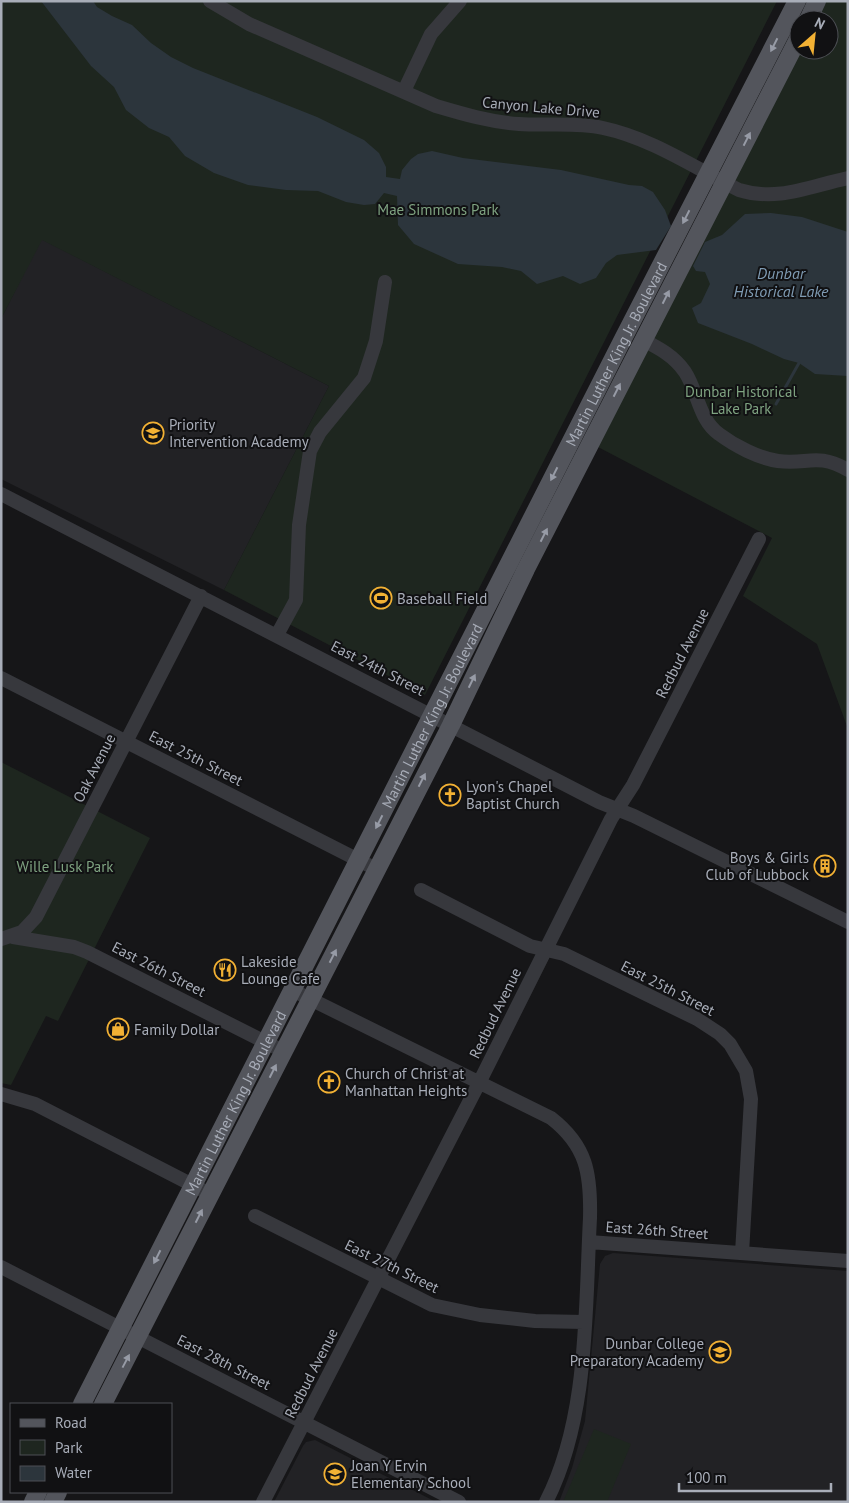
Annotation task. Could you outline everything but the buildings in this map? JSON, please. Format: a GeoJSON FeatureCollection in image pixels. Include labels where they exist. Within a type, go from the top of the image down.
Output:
{"type":"FeatureCollection","features":[{"type":"Feature","properties":{"kind":"main road","name":"Martin Luther King Jr. Boulevard"},"geometry":{"type":"LineString","coordinates":[[83,1403],[797,1]]}},
{"type":"Feature","properties":{"kind":"main road","name":"Martin Luther King Jr. Boulevard"},"geometry":{"type":"LineString","coordinates":[[104,1403],[451,724],[526,569],[789,57]]}},
{"type":"Feature","properties":{"kind":"street","name":"Canyon Lake Drive"},"geometry":{"type":"LineString","coordinates":[[210,1],[249,24],[436,106],[489,121],[603,128],[653,146],[753,194],[769,196],[788,194],[848,178]]}},
{"type":"Feature","properties":{"kind":"street"},"geometry":{"type":"LineString","coordinates":[[404,91],[431,34],[460,1]]}},
{"type":"Feature","properties":{"kind":"street"},"geometry":{"type":"LineString","coordinates":[[277,635],[296,600],[299,525],[310,451],[320,432],[364,378],[376,340],[385,282]]}},
{"type":"Feature","properties":{"kind":"street"},"geometry":{"type":"LineString","coordinates":[[643,340],[675,359],[685,373],[708,423],[718,434],[755,454],[776,460],[823,459],[848,470]]}},
{"type":"Feature","properties":{"kind":"street","name":"East 24th Street"},"geometry":{"type":"LineString","coordinates":[[1,494],[434,715],[598,802],[848,922]]}},
{"type":"Feature","properties":{"kind":"street","name":"Redbud Avenue"},"geometry":{"type":"LineString","coordinates":[[263,1502],[479,1083],[545,949],[617,810],[633,785],[759,539]]}},
{"type":"Feature","properties":{"kind":"street","name":"Oak Avenue"},"geometry":{"type":"LineString","coordinates":[[7,938],[26,929],[36,917],[201,596]]}},
{"type":"Feature","properties":{"kind":"street","name":"East 25th Street"},"geometry":{"type":"LineString","coordinates":[[1,678],[376,868]]}},
{"type":"Feature","properties":{"kind":"street","name":"East 25th Street"},"geometry":{"type":"LineString","coordinates":[[421,890],[530,946],[564,954],[708,1025],[730,1044],[738,1056],[750,1086],[751,1113],[742,1253]]}},
{"type":"Feature","properties":{"kind":"street","name":"East 26th Street"},"geometry":{"type":"LineString","coordinates":[[7,938],[74,947],[87,952],[283,1051]]}},
{"type":"Feature","properties":{"kind":"street","name":"East 26th Street"},"geometry":{"type":"LineString","coordinates":[[292,990],[551,1118],[578,1147],[585,1160],[591,1191],[589,1242],[848,1261]]}},
{"type":"Feature","properties":{"kind":"street"},"geometry":{"type":"LineString","coordinates":[[1,1094],[35,1104],[210,1194]]}},
{"type":"Feature","properties":{"kind":"street","name":"East 27th Street"},"geometry":{"type":"LineString","coordinates":[[256,1216],[432,1305],[455,1311],[535,1320],[584,1322]]}},
{"type":"Feature","properties":{"kind":"street"},"geometry":{"type":"LineString","coordinates":[[546,1502],[560,1472],[575,1416],[589,1242]]}},
{"type":"Feature","properties":{"kind":"street","name":"East 28th Street"},"geometry":{"type":"LineString","coordinates":[[1,1267],[139,1336],[459,1502]]}},
{"type":"Feature","properties":{"kind":"shaded area","name":"Priority Intervention Academy"},"geometry":{"type":"Polygon","coordinates":[[[41,239],[329,386],[224,590],[1,479],[1,319],[41,239]]]}},
{"type":"Feature","properties":{"kind":"shaded area","name":"Dunbar College Preparatory Academy"},"geometry":{"type":"Polygon","coordinates":[[[613,1253],[848,1271],[848,1502],[559,1502],[572,1468],[585,1421],[600,1264],[605,1256],[613,1253]]]}},
{"type":"Feature","properties":{"kind":"shaded area","name":"Joan Y Ervin Elementary School"},"geometry":{"type":"Polygon","coordinates":[[[315,1440],[436,1502],[274,1502],[303,1446],[306,1442],[315,1440]]]}},
{"type":"Feature","properties":{"kind":"green space","name":"Mae Simmons Park"},"geometry":{"type":"Polygon","coordinates":[[[1,1],[777,1],[425,695],[224,590],[329,386],[42,240],[1,319],[1,1]]]}},
{"type":"Feature","properties":{"kind":"green space","name":"Dunbar Historical Lake Park"},"geometry":{"type":"Polygon","coordinates":[[[824,1],[848,1],[848,729],[817,644],[743,596],[772,538],[598,447],[794,60],[839,60],[839,10],[820,10],[824,1]]]}},
{"type":"Feature","properties":{"kind":"green space","name":"Wille Lusk Park"},"geometry":{"type":"Polygon","coordinates":[[[1,762],[150,838],[58,1021],[46,1016],[11,1085],[1,1083],[1,762]]]}},
{"type":"Feature","properties":{"kind":"green space"},"geometry":{"type":"Polygon","coordinates":[[[594,1429],[631,1444],[607,1502],[563,1502],[594,1429]]]}},
{"type":"Feature","properties":{"kind":"water"},"geometry":{"type":"Polygon","coordinates":[[[41,1],[93,1],[97,7],[132,25],[151,43],[171,57],[193,68],[317,117],[364,140],[379,153],[386,167],[386,177],[400,179],[402,170],[411,159],[418,154],[432,151],[463,158],[561,170],[629,185],[642,186],[653,192],[665,210],[671,226],[656,250],[617,255],[606,263],[596,278],[580,284],[563,276],[537,284],[521,271],[502,267],[458,264],[414,244],[398,225],[397,196],[384,193],[375,204],[364,205],[346,202],[318,191],[286,190],[248,185],[214,173],[185,156],[169,137],[149,128],[126,110],[114,87],[91,66],[41,1]]]}},
{"type":"Feature","properties":{"kind":"water","name":"Dunbar Historical Lake"},"geometry":{"type":"Polygon","coordinates":[[[771,213],[802,217],[848,232],[848,376],[815,374],[799,363],[784,359],[698,323],[692,308],[701,303],[710,284],[705,272],[696,271],[693,266],[705,242],[722,235],[745,214],[771,213]]]}},
{"type":"Feature","properties":{"kind":"waterway"},"geometry":{"type":"LineString","coordinates":[[776,404],[799,363]]}},
{"type":"Feature","properties":{"kind":"place","name":"Priority Intervention Academy"},"geometry":{"type":"Point","coordinates":[153,433]}},
{"type":"Feature","properties":{"kind":"place","name":"Baseball Field"},"geometry":{"type":"Point","coordinates":[381,598]}},
{"type":"Feature","properties":{"kind":"place","name":"Lyon's Chapel Baptist Church"},"geometry":{"type":"Point","coordinates":[450,795]}},
{"type":"Feature","properties":{"kind":"place","name":"Boys & Girls Club of Lubbock"},"geometry":{"type":"Point","coordinates":[825,866]}},
{"type":"Feature","properties":{"kind":"place","name":"Lakeside Lounge Cafe"},"geometry":{"type":"Point","coordinates":[225,970]}},
{"type":"Feature","properties":{"kind":"place","name":"Family Dollar"},"geometry":{"type":"Point","coordinates":[118,1029]}},
{"type":"Feature","properties":{"kind":"place","name":"Church of Christ at Manhattan Heights"},"geometry":{"type":"Point","coordinates":[329,1082]}},
{"type":"Feature","properties":{"kind":"place","name":"Dunbar College Preparatory Academy"},"geometry":{"type":"Point","coordinates":[720,1352]}},
{"type":"Feature","properties":{"kind":"place","name":"Joan Y Ervin Elementary School"},"geometry":{"type":"Point","coordinates":[335,1474]}}]}
